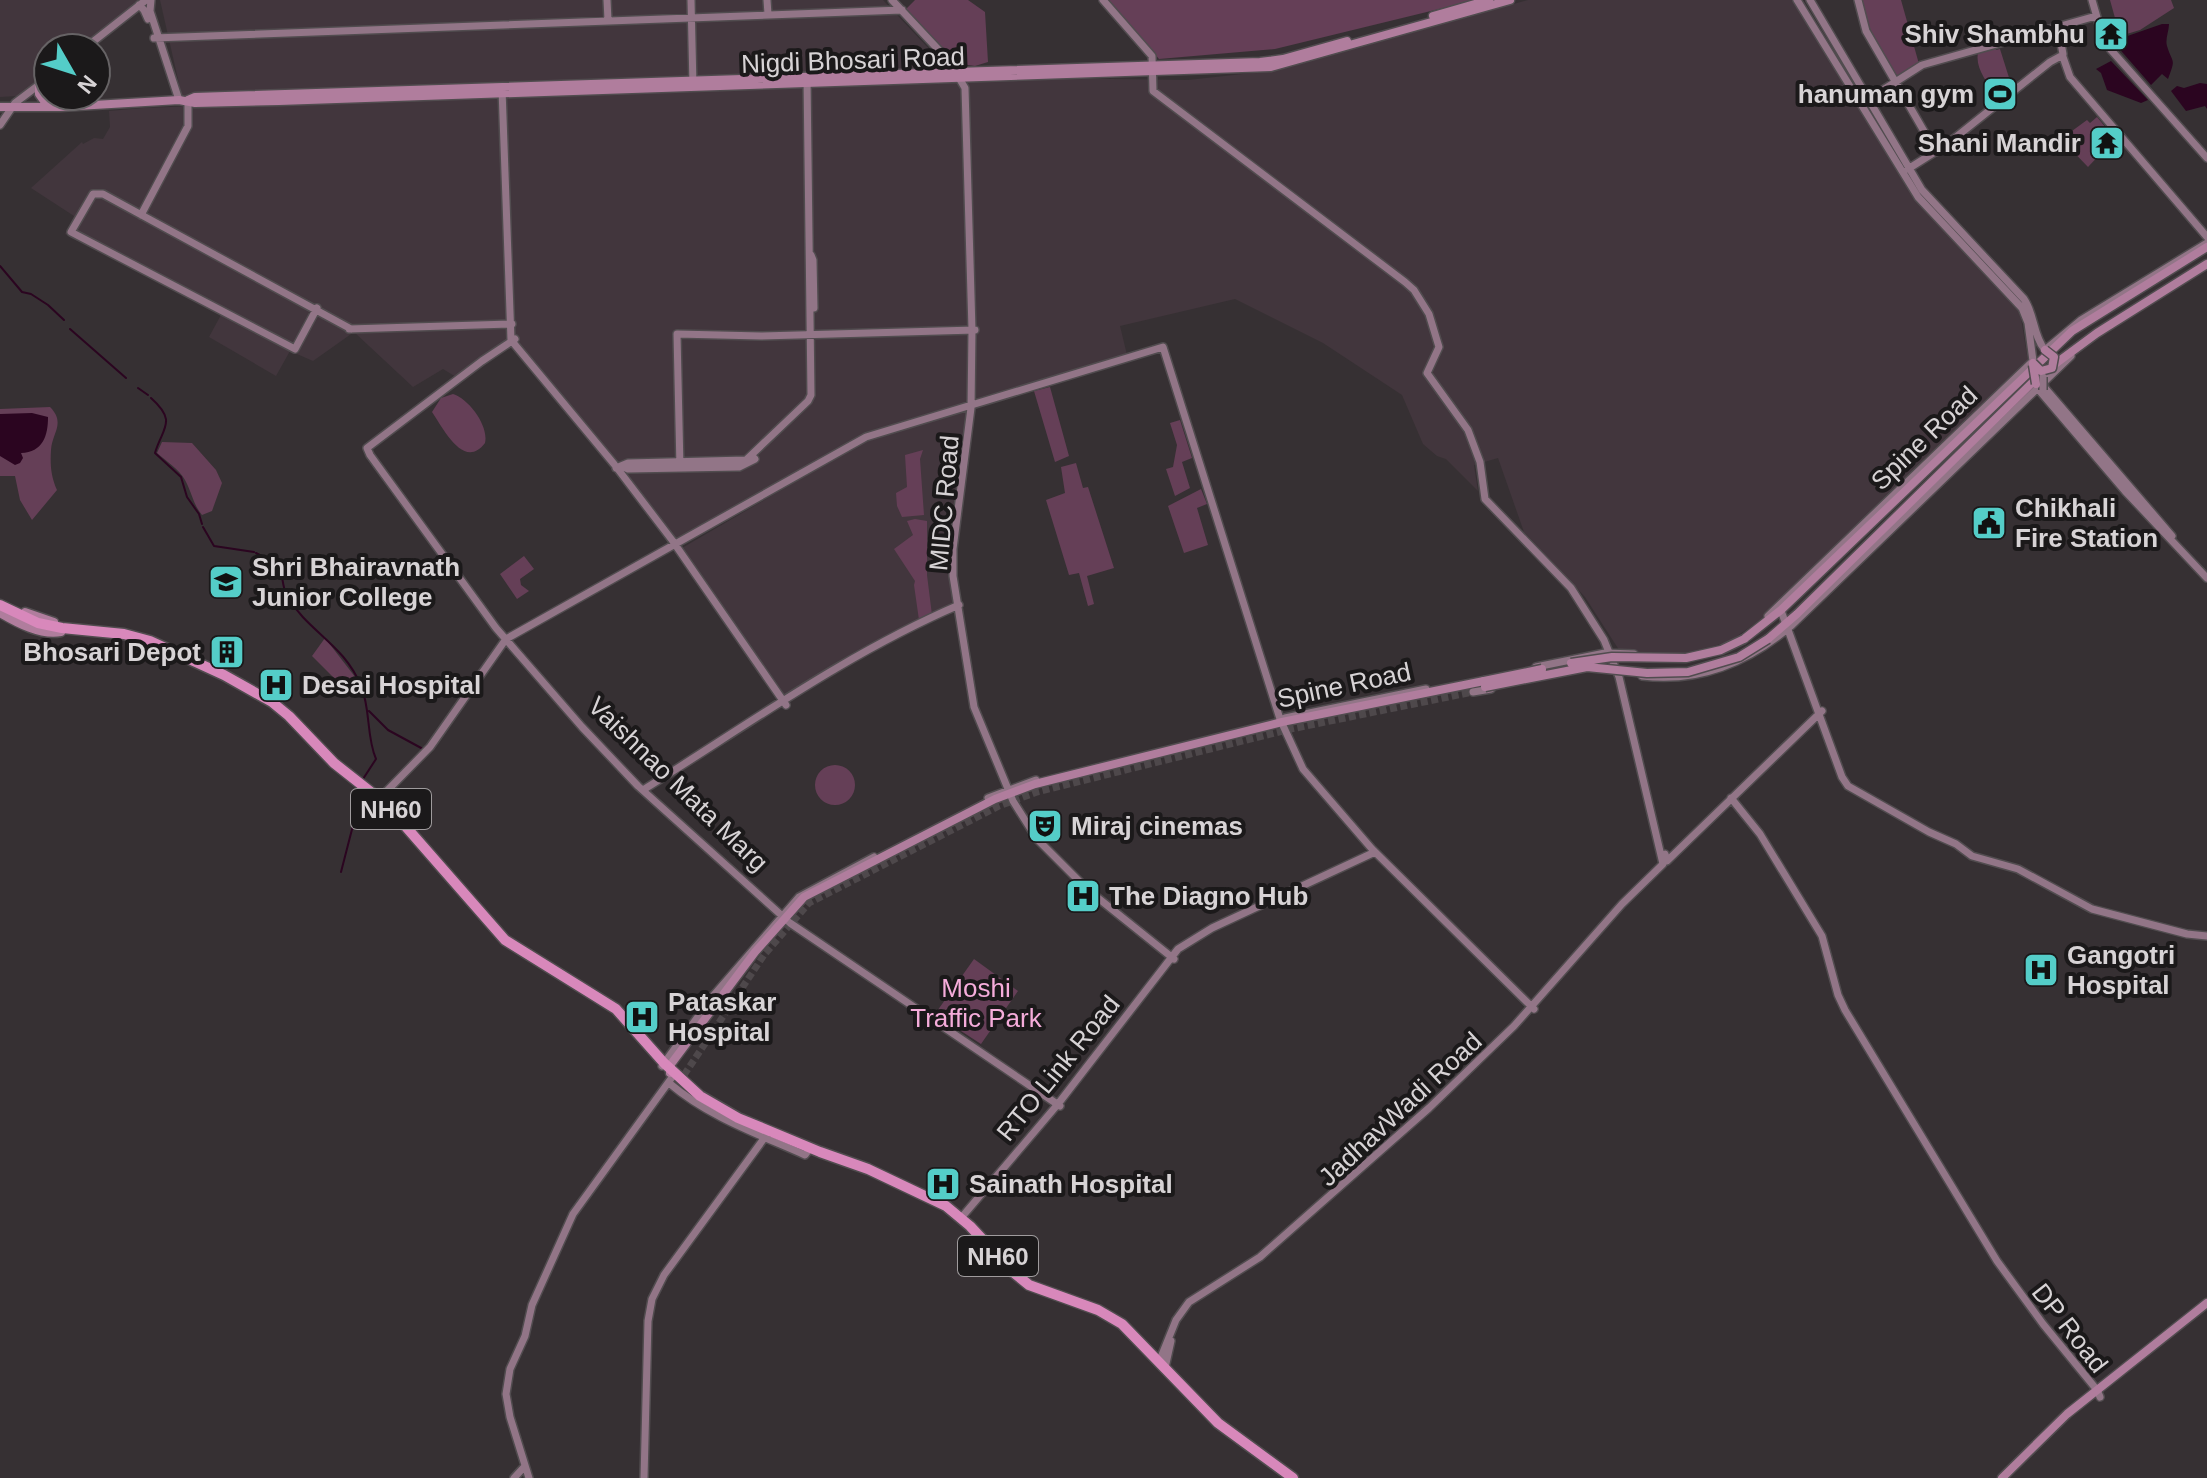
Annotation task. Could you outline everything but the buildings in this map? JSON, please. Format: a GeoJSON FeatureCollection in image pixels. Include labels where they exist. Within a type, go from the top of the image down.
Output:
{"type":"FeatureCollection","features":[{"type":"Feature","properties":{"kind":"highway","name":"NH60"},"geometry":{"type":"LineString","coordinates":[[0,606],[29,624],[139,637],[236,681],[285,712],[328,757],[378,800],[505,940],[616,1009],[670,1071],[713,1109],[769,1136],[857,1168],[937,1204],[964,1225],[1022,1285],[1049,1298],[1106,1317],[1162,1366]]}},
{"type":"Feature","properties":{"kind":"highway","name":"NH60"},"geometry":{"type":"LineString","coordinates":[[670,1071],[700,1096],[729,1114],[914,1189],[964,1214],[1029,1285],[1110,1315],[1218,1428],[1290,1478]]}},
{"type":"Feature","properties":{"kind":"main road","name":"Nigdi Bhosari Road"},"geometry":{"type":"LineString","coordinates":[[112,105],[1270,61],[1489,0]]}},
{"type":"Feature","properties":{"kind":"main road","name":"Nigdi Bhosari Road"},"geometry":{"type":"LineString","coordinates":[[1151,67],[1271,67],[1510,0]]}},
{"type":"Feature","properties":{"kind":"main road","name":"Nigdi Bhosari Road"},"geometry":{"type":"LineString","coordinates":[[14,105],[32,104]]}},
{"type":"Feature","properties":{"kind":"main road","name":"Nigdi Bhosari Road"},"geometry":{"type":"LineString","coordinates":[[0,105],[32,105]]}},
{"type":"Feature","properties":{"kind":"main road","name":"Spine Road"},"geometry":{"type":"LineString","coordinates":[[1778,609],[2072,331],[2207,245]]}},
{"type":"Feature","properties":{"kind":"main road","name":"Spine Road"},"geometry":{"type":"LineString","coordinates":[[1789,624],[2033,381],[2088,340],[2178,281],[2207,266]]}},
{"type":"Feature","properties":{"kind":"main road"},"geometry":{"type":"LineString","coordinates":[[1973,443],[2040,384],[2052,366],[2085,337],[2167,284],[2178,281]]}},
{"type":"Feature","properties":{"kind":"main road"},"geometry":{"type":"LineString","coordinates":[[2045,350],[2053,355],[2052,366]]}},
{"type":"Feature","properties":{"kind":"main road"},"geometry":{"type":"LineString","coordinates":[[2033,363],[2041,371],[2052,366]]}},
{"type":"Feature","properties":{"kind":"main road"},"geometry":{"type":"LineString","coordinates":[[2033,363],[2040,384]]}},
{"type":"Feature","properties":{"kind":"main road"},"geometry":{"type":"LineString","coordinates":[[1484,684],[1605,657],[1671,660],[1721,650],[1744,639],[1778,609]]}},
{"type":"Feature","properties":{"kind":"main road"},"geometry":{"type":"LineString","coordinates":[[1472,686],[1587,667],[1653,673],[1688,672],[1733,660],[1789,624]]}},
{"type":"Feature","properties":{"kind":"main road","name":"Spine Road"},"geometry":{"type":"LineString","coordinates":[[670,1071],[755,952],[811,892],[1011,792],[1280,723],[1472,686]]}},
{"type":"Feature","properties":{"kind":"main road"},"geometry":{"type":"LineString","coordinates":[[2004,1478],[2070,1414],[2207,1305]]}},
{"type":"Feature","properties":{"kind":"street"},"geometry":{"type":"LineString","coordinates":[[607,0],[608,20]]}},
{"type":"Feature","properties":{"kind":"street"},"geometry":{"type":"LineString","coordinates":[[691,0],[693,83]]}},
{"type":"Feature","properties":{"kind":"street"},"geometry":{"type":"LineString","coordinates":[[767,0],[768,14]]}},
{"type":"Feature","properties":{"kind":"street"},"geometry":{"type":"LineString","coordinates":[[890,0],[958,74]]}},
{"type":"Feature","properties":{"kind":"street"},"geometry":{"type":"LineString","coordinates":[[1101,0],[1148,55],[1151,87],[1161,97],[1414,290],[1429,314],[1438,342],[1437,353],[1427,373],[1456,410],[1473,442],[1480,462],[1484,495],[1489,504],[1571,588],[1612,652],[1620,673],[1666,863]]}},
{"type":"Feature","properties":{"kind":"street"},"geometry":{"type":"LineString","coordinates":[[1858,0],[1866,31],[1936,152]]}},
{"type":"Feature","properties":{"kind":"street"},"geometry":{"type":"LineString","coordinates":[[2092,0],[2103,38],[2207,156]]}},
{"type":"Feature","properties":{"kind":"street"},"geometry":{"type":"LineString","coordinates":[[106,32],[145,2],[171,83],[182,103],[186,131],[139,215]]}},
{"type":"Feature","properties":{"kind":"street"},"geometry":{"type":"LineString","coordinates":[[1806,4],[1929,199],[2024,299],[2045,350]]}},
{"type":"Feature","properties":{"kind":"street"},"geometry":{"type":"LineString","coordinates":[[156,38],[900,10]]}},
{"type":"Feature","properties":{"kind":"street"},"geometry":{"type":"LineString","coordinates":[[1865,101],[1922,65],[2096,16]]}},
{"type":"Feature","properties":{"kind":"street"},"geometry":{"type":"LineString","coordinates":[[2058,27],[2062,56],[2070,77],[2207,237]]}},
{"type":"Feature","properties":{"kind":"street"},"geometry":{"type":"LineString","coordinates":[[1908,169],[1936,152],[2050,62],[2062,56]]}},
{"type":"Feature","properties":{"kind":"street","name":"MIDC Road"},"geometry":{"type":"LineString","coordinates":[[958,74],[969,206],[973,328],[972,406],[955,549],[958,607],[979,716],[1011,792],[1035,831],[1112,906],[1174,957]]}},
{"type":"Feature","properties":{"kind":"street"},"geometry":{"type":"LineString","coordinates":[[619,467],[628,463],[680,465],[746,460],[808,401],[814,390],[807,79]]}},
{"type":"Feature","properties":{"kind":"street"},"geometry":{"type":"LineString","coordinates":[[505,89],[513,340],[553,392],[619,467],[783,703]]}},
{"type":"Feature","properties":{"kind":"street"},"geometry":{"type":"LineString","coordinates":[[0,125],[14,105],[32,91]]}},
{"type":"Feature","properties":{"kind":"street"},"geometry":{"type":"LineString","coordinates":[[1865,101],[1918,197],[2022,308],[2028,323],[2033,363]]}},
{"type":"Feature","properties":{"kind":"street"},"geometry":{"type":"LineString","coordinates":[[316,310],[295,349],[71,232],[95,193],[139,215],[196,246],[316,310],[351,329],[512,324]]}},
{"type":"Feature","properties":{"kind":"street","name":"Spine Road"},"geometry":{"type":"LineString","coordinates":[[2045,350],[2081,320],[2207,245]]}},
{"type":"Feature","properties":{"kind":"street","name":"Spine Road"},"geometry":{"type":"LineString","coordinates":[[1472,686],[1578,671],[1678,677],[1725,667],[1753,655],[2088,340],[2207,266]]}},
{"type":"Feature","properties":{"kind":"street"},"geometry":{"type":"LineString","coordinates":[[680,465],[677,334],[973,328]]}},
{"type":"Feature","properties":{"kind":"street","name":"Vaishnao Mata Marg"},"geometry":{"type":"LineString","coordinates":[[513,340],[368,450],[507,640],[646,790],[787,918],[1060,1104]]}},
{"type":"Feature","properties":{"kind":"street"},"geometry":{"type":"LineString","coordinates":[[378,800],[430,747],[507,640],[860,440],[1162,349],[1280,723],[1303,769],[1375,854],[1531,1009]]}},
{"type":"Feature","properties":{"kind":"street","name":"Spine Road"},"geometry":{"type":"LineString","coordinates":[[1472,686],[1612,652],[1653,656],[1689,654],[1732,641],[1778,609],[2033,363]]}},
{"type":"Feature","properties":{"kind":"street"},"geometry":{"type":"LineString","coordinates":[[2040,384],[2167,534],[2207,576]]}},
{"type":"Feature","properties":{"kind":"street"},"geometry":{"type":"LineString","coordinates":[[646,790],[783,703],[907,631],[958,607]]}},
{"type":"Feature","properties":{"kind":"street"},"geometry":{"type":"LineString","coordinates":[[1778,609],[1789,624],[1842,777],[1848,786],[1976,858],[1994,860],[2011,867],[2074,899],[2207,936]]}},
{"type":"Feature","properties":{"kind":"street","name":"JadhavWadi Road"},"geometry":{"type":"LineString","coordinates":[[1162,1366],[1176,1320],[1189,1302],[1252,1263],[1429,1108],[1531,1009],[1666,863],[1821,713]]}},
{"type":"Feature","properties":{"kind":"street","name":"DP Road"},"geometry":{"type":"LineString","coordinates":[[1730,801],[1763,838],[1815,929],[1836,1000],[1976,1227],[2047,1330],[2097,1392]]}},
{"type":"Feature","properties":{"kind":"street","name":"RTO Link Road"},"geometry":{"type":"LineString","coordinates":[[964,1214],[1060,1104],[1174,957],[1214,931],[1375,854]]}},
{"type":"Feature","properties":{"kind":"street"},"geometry":{"type":"LineString","coordinates":[[529,1478],[506,1394],[510,1369],[525,1336],[534,1299],[573,1214],[670,1071]]}},
{"type":"Feature","properties":{"kind":"street"},"geometry":{"type":"LineString","coordinates":[[645,1478],[650,1319],[656,1292],[769,1136]]}},
{"type":"Feature","properties":{"kind":"street"},"geometry":{"type":"LineString","coordinates":[[514,1478],[525,1466]]}},
{"type":"Feature","properties":{"kind":"shaded area"},"geometry":{"type":"Polygon","coordinates":[[[0,0],[140,0],[101,32],[32,32],[32,88],[17,96],[0,97],[0,0]]]}},
{"type":"Feature","properties":{"kind":"shaded area"},"geometry":{"type":"Polygon","coordinates":[[[160,0],[883,0],[949,70],[182,97],[160,0]]]}},
{"type":"Feature","properties":{"kind":"shaded area"},"geometry":{"type":"Polygon","coordinates":[[[1528,0],[1796,0],[1916,199],[2018,310],[2028,361],[1766,616],[1730,641],[1686,655],[1621,653],[1585,597],[1524,532],[1498,458],[1474,465],[1478,491],[1446,459],[1437,456],[1423,444],[1402,395],[1323,343],[1235,299],[1120,326],[1128,359],[854,441],[678,542],[516,339],[461,380],[443,369],[413,387],[354,332],[313,361],[290,351],[276,376],[209,337],[222,313],[65,234],[74,216],[31,188],[82,142],[103,139],[110,127],[109,112],[112,111],[958,77],[1188,80],[1279,70],[1528,0]]]}},
{"type":"Feature","properties":{"kind":"shaded area"},"geometry":{"type":"Polygon","coordinates":[[[2169,24],[2167,43],[2173,64],[2168,79],[2162,74],[2151,85],[2116,45],[2116,40],[2169,24]]]}},
{"type":"Feature","properties":{"kind":"shaded area"},"geometry":{"type":"Polygon","coordinates":[[[2111,61],[2148,100],[2141,103],[2107,90],[2101,73],[2096,69],[2111,61]]]}},
{"type":"Feature","properties":{"kind":"shaded area"},"geometry":{"type":"Polygon","coordinates":[[[2207,84],[2207,109],[2205,106],[2186,111],[2171,91],[2177,86],[2184,88],[2207,84]]]}},
{"type":"Feature","properties":{"kind":"shaded area"},"geometry":{"type":"Polygon","coordinates":[[[969,410],[951,554],[955,605],[785,700],[682,548],[862,443],[969,410]]]}},
{"type":"Feature","properties":{"kind":"shaded area"},"geometry":{"type":"Polygon","coordinates":[[[32,413],[48,417],[47,430],[43,442],[34,450],[21,453],[23,458],[15,465],[0,456],[0,414],[32,413]]]}},
{"type":"Feature","properties":{"kind":"green space"},"geometry":{"type":"Polygon","coordinates":[[[915,0],[968,0],[985,12],[988,62],[975,66],[954,63],[905,10],[915,0]]]}},
{"type":"Feature","properties":{"kind":"green space"},"geometry":{"type":"Polygon","coordinates":[[[1108,0],[1476,0],[1275,49],[1159,59],[1108,0]]]}},
{"type":"Feature","properties":{"kind":"green space"},"geometry":{"type":"Polygon","coordinates":[[[1861,0],[1901,0],[1919,64],[1898,77],[1875,40],[1861,0]]]}},
{"type":"Feature","properties":{"kind":"green space"},"geometry":{"type":"Polygon","coordinates":[[[2110,0],[2171,0],[2174,8],[2140,30],[2120,36],[2110,0]]]}},
{"type":"Feature","properties":{"kind":"green space"},"geometry":{"type":"Polygon","coordinates":[[[1995,47],[1996,50],[2000,49],[2011,84],[1995,95],[1982,75],[1978,53],[1995,47]]]}},
{"type":"Feature","properties":{"kind":"green space"},"geometry":{"type":"Polygon","coordinates":[[[2097,117],[2107,129],[2097,138],[2106,148],[2088,167],[2061,139],[2087,120],[2090,123],[2097,117]]]}},
{"type":"Feature","properties":{"kind":"green space"},"geometry":{"type":"Polygon","coordinates":[[[1050,387],[1069,456],[1055,462],[1034,391],[1050,387]]]}},
{"type":"Feature","properties":{"kind":"green space"},"geometry":{"type":"Polygon","coordinates":[[[453,394],[465,401],[481,421],[485,443],[477,450],[462,450],[432,412],[441,398],[453,394]]]}},
{"type":"Feature","properties":{"kind":"green space"},"geometry":{"type":"Polygon","coordinates":[[[50,407],[58,423],[51,461],[57,490],[32,520],[20,500],[15,476],[0,476],[0,409],[50,407]]]}},
{"type":"Feature","properties":{"kind":"green space"},"geometry":{"type":"Polygon","coordinates":[[[1180,420],[1192,458],[1182,462],[1190,488],[1175,496],[1166,469],[1173,467],[1177,445],[1170,423],[1180,420]]]}},
{"type":"Feature","properties":{"kind":"green space"},"geometry":{"type":"Polygon","coordinates":[[[162,442],[192,443],[216,470],[222,483],[212,511],[202,515],[182,476],[157,453],[162,442]]]}},
{"type":"Feature","properties":{"kind":"green space"},"geometry":{"type":"Polygon","coordinates":[[[923,450],[920,459],[924,515],[902,517],[896,493],[907,487],[905,455],[923,450]]]}},
{"type":"Feature","properties":{"kind":"green space"},"geometry":{"type":"Polygon","coordinates":[[[1076,463],[1083,488],[1088,487],[1114,568],[1087,576],[1094,604],[1088,606],[1079,573],[1069,575],[1046,500],[1065,493],[1061,467],[1076,463]]]}},
{"type":"Feature","properties":{"kind":"green space"},"geometry":{"type":"Polygon","coordinates":[[[1201,489],[1207,504],[1197,508],[1208,545],[1184,553],[1168,506],[1201,489]]]}},
{"type":"Feature","properties":{"kind":"green space"},"geometry":{"type":"Polygon","coordinates":[[[907,521],[927,521],[927,575],[932,615],[919,620],[915,581],[894,549],[913,535],[907,521]]]}},
{"type":"Feature","properties":{"kind":"green space"},"geometry":{"type":"Polygon","coordinates":[[[524,556],[534,569],[520,579],[521,585],[529,591],[517,599],[500,574],[524,556]]]}},
{"type":"Feature","properties":{"kind":"green space"},"geometry":{"type":"Polygon","coordinates":[[[325,638],[359,682],[349,689],[344,688],[312,656],[325,638]]]}},
{"type":"Feature","properties":{"kind":"green space"},"geometry":{"type":"Polygon","coordinates":[[[835,765],[849,771],[855,785],[849,799],[835,805],[821,799],[815,785],[821,771],[835,765]]]}},
{"type":"Feature","properties":{"kind":"green space","name":"Moshi Traffic Park"},"geometry":{"type":"Polygon","coordinates":[[[974,959],[1018,991],[981,1044],[935,1014],[974,959]]]}},
{"type":"Feature","properties":{"kind":"waterway"},"geometry":{"type":"LineString","coordinates":[[0,266],[22,292],[48,305],[64,320]]}},
{"type":"Feature","properties":{"kind":"waterway"},"geometry":{"type":"LineString","coordinates":[[70,329],[126,378]]}},
{"type":"Feature","properties":{"kind":"waterway"},"geometry":{"type":"LineString","coordinates":[[138,388],[148,395]]}},
{"type":"Feature","properties":{"kind":"waterway"},"geometry":{"type":"LineString","coordinates":[[151,398],[166,419],[155,453],[181,477],[187,497],[202,524]]}},
{"type":"Feature","properties":{"kind":"waterway"},"geometry":{"type":"LineString","coordinates":[[203,527],[214,546],[254,552]]}},
{"type":"Feature","properties":{"kind":"waterway"},"geometry":{"type":"LineString","coordinates":[[256,553],[278,570],[286,594],[296,608],[345,659],[361,686],[376,759],[363,779]]}},
{"type":"Feature","properties":{"kind":"waterway"},"geometry":{"type":"LineString","coordinates":[[369,711],[388,730],[423,749]]}},
{"type":"Feature","properties":{"kind":"waterway"},"geometry":{"type":"LineString","coordinates":[[341,872],[358,806],[358,788]]}},
{"type":"Feature","properties":{"kind":"tunnel"},"geometry":{"type":"LineString","coordinates":[[684,1075],[764,955],[809,903],[999,806],[1037,792],[1291,729],[1473,692]]}},
{"type":"Feature","properties":{"kind":"place","name":"Shiv Shambhu"},"geometry":{"type":"Point","coordinates":[2111,34]}},
{"type":"Feature","properties":{"kind":"place","name":"hanuman gym"},"geometry":{"type":"Point","coordinates":[2000,94]}},
{"type":"Feature","properties":{"kind":"place","name":"Shani Mandir"},"geometry":{"type":"Point","coordinates":[2107,143]}},
{"type":"Feature","properties":{"kind":"place","name":"Chikhali Fire Station"},"geometry":{"type":"Point","coordinates":[1989,523]}},
{"type":"Feature","properties":{"kind":"place","name":"Shri Bhairavnath Junior College"},"geometry":{"type":"Point","coordinates":[226,582]}},
{"type":"Feature","properties":{"kind":"place","name":"Bhosari Depot"},"geometry":{"type":"Point","coordinates":[227,652]}},
{"type":"Feature","properties":{"kind":"place","name":"Desai Hospital"},"geometry":{"type":"Point","coordinates":[276,685]}},
{"type":"Feature","properties":{"kind":"place","name":"Miraj cinemas"},"geometry":{"type":"Point","coordinates":[1045,826]}},
{"type":"Feature","properties":{"kind":"place","name":"The Diagno Hub"},"geometry":{"type":"Point","coordinates":[1083,896]}},
{"type":"Feature","properties":{"kind":"place","name":"Gangotri Hospital"},"geometry":{"type":"Point","coordinates":[2041,970]}},
{"type":"Feature","properties":{"kind":"place","name":"Pataskar Hospital"},"geometry":{"type":"Point","coordinates":[642,1017]}},
{"type":"Feature","properties":{"kind":"place","name":"Sainath Hospital"},"geometry":{"type":"Point","coordinates":[943,1184]}}]}
